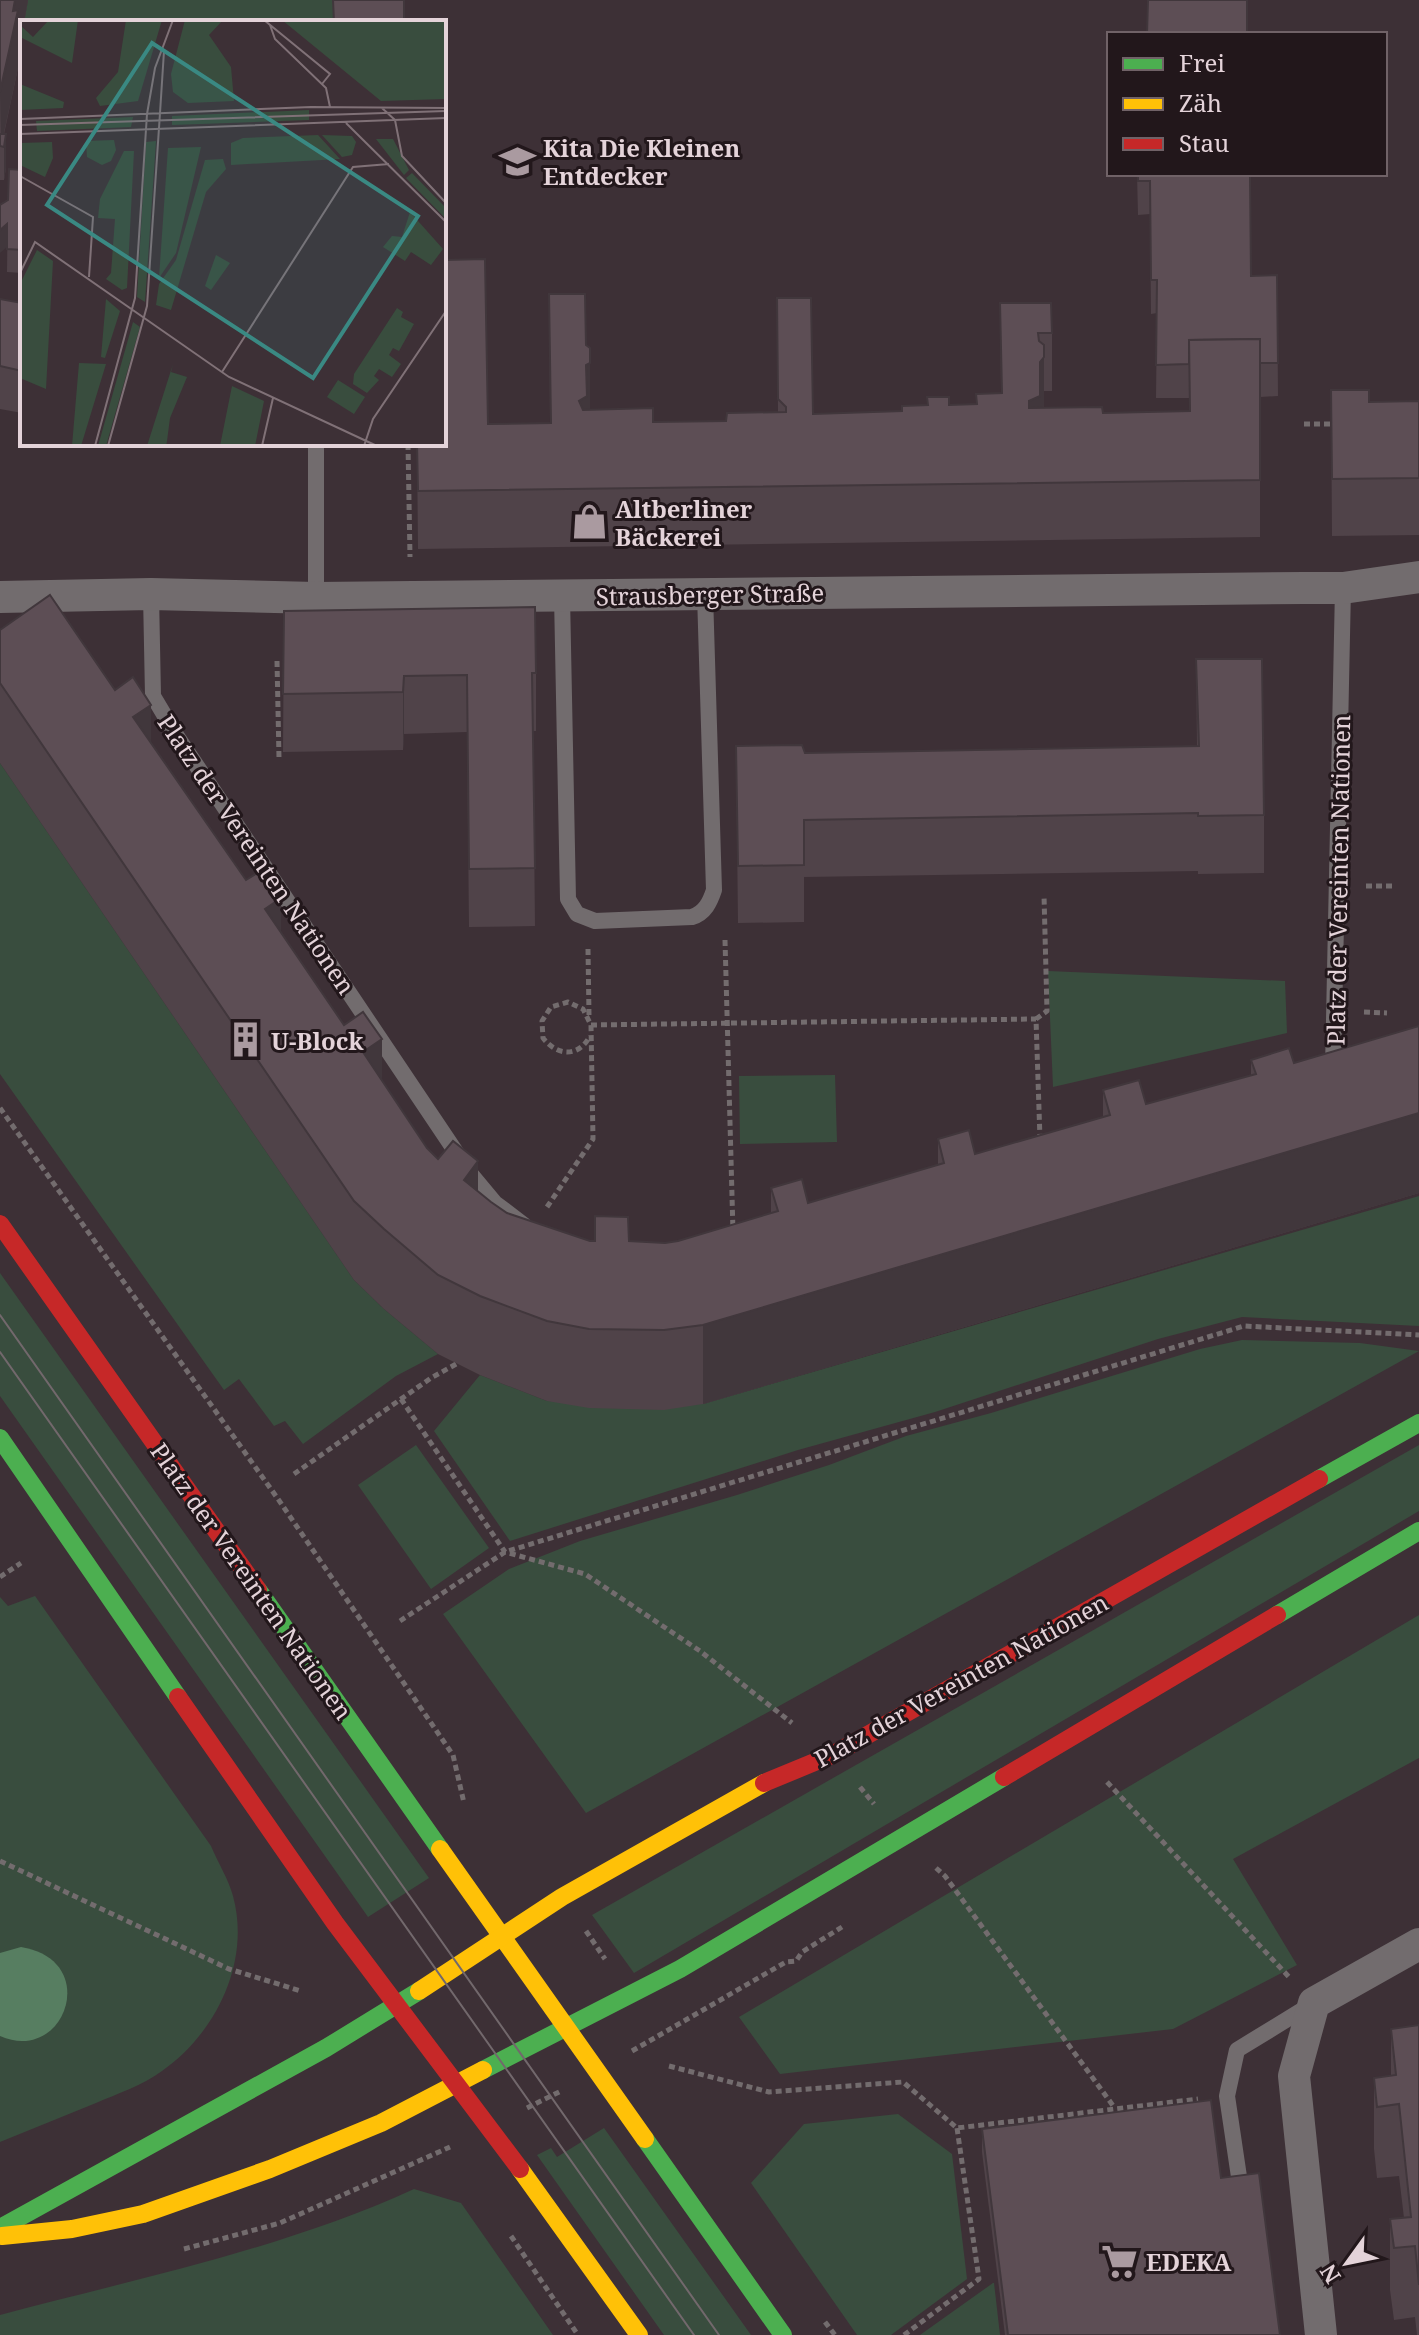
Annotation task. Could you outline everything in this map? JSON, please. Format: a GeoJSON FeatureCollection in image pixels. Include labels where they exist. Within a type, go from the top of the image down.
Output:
{"type":"FeatureCollection","features":[{"type":"Feature","properties":{"kind":"main road","name":"Platz der Vereinten Nationen"},"geometry":{"type":"LineString","coordinates":[[0,1224],[783,2335]]}},
{"type":"Feature","properties":{"kind":"main road","name":"Platz der Vereinten Nationen"},"geometry":{"type":"LineString","coordinates":[[0,2228],[312,2056],[398,2005],[562,1897],[768,1781],[834,1754],[1419,1423]]}},
{"type":"Feature","properties":{"kind":"main road"},"geometry":{"type":"LineString","coordinates":[[0,1438],[335,1923],[490,2127],[639,2335]]}},
{"type":"Feature","properties":{"kind":"main road"},"geometry":{"type":"LineString","coordinates":[[0,2237],[72,2229],[143,2214],[270,2169],[356,2134],[680,1969],[1419,1531]]}},
{"type":"Feature","properties":{"kind":"street","name":"Strausberger Straße"},"geometry":{"type":"LineString","coordinates":[[0,597],[151,594],[316,598],[1343,588],[1419,577]]}},
{"type":"Feature","properties":{"kind":"street"},"geometry":{"type":"LineString","coordinates":[[1321,2335],[1294,2076],[1314,2003],[1419,1944]]}},
{"type":"Feature","properties":{"kind":"lane"},"geometry":{"type":"LineString","coordinates":[[316,446],[316,598]]}},
{"type":"Feature","properties":{"kind":"lane","name":"Platz der Vereinten Nationen"},"geometry":{"type":"LineString","coordinates":[[1328,1070],[1343,588]]}},
{"type":"Feature","properties":{"kind":"lane","name":"Platz der Vereinten Nationen"},"geometry":{"type":"LineString","coordinates":[[151,594],[153,696],[178,738],[470,1173],[495,1203],[537,1233]]}},
{"type":"Feature","properties":{"kind":"lane"},"geometry":{"type":"LineString","coordinates":[[562,596],[568,899],[577,914],[588,920],[692,917],[704,910],[714,890],[705,594]]}},
{"type":"Feature","properties":{"kind":"lane"},"geometry":{"type":"LineString","coordinates":[[1242,2198],[1227,2096],[1237,2050],[1314,2003]]}},
{"type":"Feature","properties":{"kind":"path"},"geometry":{"type":"LineString","coordinates":[[1304,424],[1347,424]]}},
{"type":"Feature","properties":{"kind":"path"},"geometry":{"type":"LineString","coordinates":[[408,446],[410,557]]}},
{"type":"Feature","properties":{"kind":"path"},"geometry":{"type":"LineString","coordinates":[[277,661],[279,758]]}},
{"type":"Feature","properties":{"kind":"path"},"geometry":{"type":"LineString","coordinates":[[591,1025],[1036,1019],[1047,1011],[1044,895]]}},
{"type":"Feature","properties":{"kind":"path"},"geometry":{"type":"LineString","coordinates":[[537,1233],[593,1139],[588,920]]}},
{"type":"Feature","properties":{"kind":"path"},"geometry":{"type":"LineString","coordinates":[[725,940],[733,1237]]}},
{"type":"Feature","properties":{"kind":"path"},"geometry":{"type":"LineString","coordinates":[[589,1016],[576,1004],[560,1003],[545,1014],[541,1030],[548,1045],[563,1053],[580,1049],[590,1036]]}},
{"type":"Feature","properties":{"kind":"path"},"geometry":{"type":"LineString","coordinates":[[1036,1019],[1041,1152]]}},
{"type":"Feature","properties":{"kind":"path"},"geometry":{"type":"LineString","coordinates":[[0,1108],[278,1499],[453,1755],[465,1807]]}},
{"type":"Feature","properties":{"kind":"path"},"geometry":{"type":"LineString","coordinates":[[400,1621],[505,1552],[1244,1326],[1419,1335]]}},
{"type":"Feature","properties":{"kind":"path"},"geometry":{"type":"LineString","coordinates":[[294,1474],[458,1363]]}},
{"type":"Feature","properties":{"kind":"path"},"geometry":{"type":"LineString","coordinates":[[401,1399],[505,1552],[585,1574],[700,1651],[781,1715]]}},
{"type":"Feature","properties":{"kind":"path"},"geometry":{"type":"LineString","coordinates":[[0,1577],[21,1563]]}},
{"type":"Feature","properties":{"kind":"path"},"geometry":{"type":"LineString","coordinates":[[834,1754],[902,1837],[945,1876],[1114,2107]]}},
{"type":"Feature","properties":{"kind":"path"},"geometry":{"type":"LineString","coordinates":[[1107,1782],[1290,1979]]}},
{"type":"Feature","properties":{"kind":"path"},"geometry":{"type":"LineString","coordinates":[[0,1861],[229,1969],[301,1991]]}},
{"type":"Feature","properties":{"kind":"path"},"geometry":{"type":"LineString","coordinates":[[580,1923],[612,1968]]}},
{"type":"Feature","properties":{"kind":"path"},"geometry":{"type":"LineString","coordinates":[[395,2173],[598,2071],[672,2028]]}},
{"type":"Feature","properties":{"kind":"path"},"geometry":{"type":"LineString","coordinates":[[669,2066],[769,2092],[903,2082],[957,2128],[979,2279],[904,2335]]}},
{"type":"Feature","properties":{"kind":"path"},"geometry":{"type":"LineString","coordinates":[[957,2128],[1227,2096]]}},
{"type":"Feature","properties":{"kind":"path"},"geometry":{"type":"LineString","coordinates":[[502,2224],[578,2335]]}},
{"type":"Feature","properties":{"kind":"shaded area"},"geometry":{"type":"Polygon","coordinates":[[[28,0],[334,0],[334,20],[24,20],[28,0]]]}},
{"type":"Feature","properties":{"kind":"shaded area"},"geometry":{"type":"Polygon","coordinates":[[[0,763],[354,1280],[438,1354],[396,1376],[303,1444],[285,1421],[274,1426],[239,1379],[224,1390],[0,1074],[0,763]]]}},
{"type":"Feature","properties":{"kind":"shaded area"},"geometry":{"type":"Polygon","coordinates":[[[1048,971],[1285,981],[1287,1033],[1053,1087],[1048,971]]]}},
{"type":"Feature","properties":{"kind":"shaded area"},"geometry":{"type":"Polygon","coordinates":[[[835,1075],[837,1142],[740,1144],[739,1076],[835,1075]]]}},
{"type":"Feature","properties":{"kind":"shaded area"},"geometry":{"type":"Polygon","coordinates":[[[1419,1196],[1419,1326],[1242,1317],[1158,1339],[935,1412],[798,1450],[510,1541],[434,1431],[480,1375],[547,1401],[703,1404],[1419,1196]]]}},
{"type":"Feature","properties":{"kind":"shaded area"},"geometry":{"type":"Polygon","coordinates":[[[0,1273],[429,1878],[368,1917],[0,1396],[0,1273]]]}},
{"type":"Feature","properties":{"kind":"shaded area"},"geometry":{"type":"Polygon","coordinates":[[[1242,1340],[1360,1343],[1419,1351],[586,1813],[443,1614],[509,1569],[580,1541],[737,1495],[906,1436],[1200,1349],[1242,1340]]]}},
{"type":"Feature","properties":{"kind":"shaded area"},"geometry":{"type":"Polygon","coordinates":[[[416,1445],[489,1548],[431,1589],[358,1485],[416,1445]]]}},
{"type":"Feature","properties":{"kind":"shaded area"},"geometry":{"type":"Polygon","coordinates":[[[1419,1445],[1419,1511],[634,1973],[592,1915],[1419,1445]]]}},
{"type":"Feature","properties":{"kind":"shaded area"},"geometry":{"type":"Polygon","coordinates":[[[35,1596],[211,1846],[233,1896],[237,1946],[233,1970],[213,2016],[198,2037],[162,2071],[138,2085],[0,2142],[0,1597],[8,1606],[35,1596]]]}},
{"type":"Feature","properties":{"kind":"shaded area"},"geometry":{"type":"Polygon","coordinates":[[[1419,1615],[1419,1758],[1233,1859],[1297,1965],[1173,2029],[780,2074],[739,2017],[1419,1615]]]}},
{"type":"Feature","properties":{"kind":"shaded area"},"geometry":{"type":"Polygon","coordinates":[[[21,1947],[46,1956],[61,1970],[67,1989],[65,2007],[57,2024],[42,2036],[23,2041],[0,2036],[0,1953],[21,1947]]]}},
{"type":"Feature","properties":{"kind":"shaded area"},"geometry":{"type":"Polygon","coordinates":[[[898,2114],[952,2154],[967,2279],[891,2335],[857,2335],[751,2183],[804,2124],[898,2114]]]}},
{"type":"Feature","properties":{"kind":"shaded area"},"geometry":{"type":"Polygon","coordinates":[[[604,2128],[751,2335],[664,2335],[537,2155],[551,2148],[557,2157],[604,2128]]]}},
{"type":"Feature","properties":{"kind":"shaded area"},"geometry":{"type":"Polygon","coordinates":[[[414,2189],[461,2203],[553,2335],[0,2335],[0,2315],[262,2245],[314,2229],[414,2189]]]}},
{"type":"Feature","properties":{"kind":"shaded area"},"geometry":{"type":"Polygon","coordinates":[[[993,2283],[1000,2335],[920,2335],[993,2283]]]}},
{"type":"Feature","properties":{"kind":"building"},"geometry":{"type":"Polygon","coordinates":[[[0,0],[15,0],[13,11],[18,10],[0,92],[0,0]]]}},
{"type":"Feature","properties":{"kind":"building"},"geometry":{"type":"Polygon","coordinates":[[[333,0],[404,0],[404,20],[334,20],[333,0]]]}},
{"type":"Feature","properties":{"kind":"building"},"geometry":{"type":"Polygon","coordinates":[[[1148,0],[1247,0],[1247,32],[1147,32],[1148,0]]]}},
{"type":"Feature","properties":{"kind":"building"},"geometry":{"type":"Polygon","coordinates":[[[0,134],[6,134],[4,147],[0,146],[0,134]]]}},
{"type":"Feature","properties":{"kind":"building"},"geometry":{"type":"Polygon","coordinates":[[[9,169],[20,170],[20,250],[7,249],[7,224],[0,230],[0,205],[8,200],[9,169]]]}},
{"type":"Feature","properties":{"kind":"building"},"geometry":{"type":"Polygon","coordinates":[[[1138,176],[1250,176],[1251,276],[1277,275],[1278,363],[1260,363],[1260,339],[1189,340],[1189,364],[1156,365],[1157,280],[1151,280],[1150,181],[1138,181],[1138,176]]]}},
{"type":"Feature","properties":{"kind":"building"},"geometry":{"type":"Polygon","coordinates":[[[485,259],[488,424],[551,423],[549,294],[585,294],[586,345],[590,348],[590,363],[586,365],[587,396],[579,401],[583,410],[653,408],[653,422],[726,421],[727,413],[786,412],[786,407],[778,399],[777,298],[811,298],[813,414],[902,411],[902,406],[928,405],[927,397],[949,397],[949,405],[977,404],[976,394],[1002,393],[1000,303],[1051,303],[1052,333],[1038,333],[1039,341],[1044,345],[1044,357],[1040,362],[1040,396],[1029,401],[1029,408],[1102,407],[1103,413],[1190,411],[1189,340],[1260,339],[1260,480],[418,491],[417,446],[446,446],[446,260],[485,259]]]}},
{"type":"Feature","properties":{"kind":"building"},"geometry":{"type":"Polygon","coordinates":[[[0,299],[20,303],[20,371],[0,366],[0,299]]]}},
{"type":"Feature","properties":{"kind":"building"},"geometry":{"type":"Polygon","coordinates":[[[1331,390],[1369,390],[1369,402],[1419,401],[1419,478],[1332,479],[1331,390]]]}},
{"type":"Feature","properties":{"kind":"building"},"geometry":{"type":"Polygon","coordinates":[[[50,595],[115,690],[133,677],[151,705],[133,717],[246,880],[262,870],[272,883],[281,898],[265,909],[344,1025],[363,1012],[382,1039],[363,1052],[427,1148],[438,1159],[453,1141],[478,1161],[464,1180],[507,1213],[590,1241],[595,1241],[595,1216],[628,1217],[629,1241],[678,1241],[778,1211],[771,1188],[802,1179],[808,1203],[944,1163],[938,1139],[969,1130],[975,1154],[1110,1115],[1103,1090],[1139,1080],[1146,1104],[1256,1074],[1251,1060],[1289,1048],[1294,1063],[1419,1026],[1419,1113],[703,1325],[664,1330],[589,1329],[547,1321],[480,1296],[438,1275],[354,1201],[0,683],[0,630],[50,595]]]}},
{"type":"Feature","properties":{"kind":"building"},"geometry":{"type":"Polygon","coordinates":[[[535,607],[536,673],[532,673],[535,868],[469,869],[467,675],[404,676],[403,692],[283,694],[284,611],[535,607]]]}},
{"type":"Feature","properties":{"kind":"building"},"geometry":{"type":"Polygon","coordinates":[[[1196,659],[1262,659],[1264,815],[1198,816],[1198,813],[804,820],[804,865],[738,866],[736,746],[802,745],[805,753],[1199,746],[1196,659]]]}},
{"type":"Feature","properties":{"kind":"building"},"geometry":{"type":"Polygon","coordinates":[[[1419,2025],[1419,2285],[1415,2246],[1394,2248],[1390,2219],[1411,2217],[1399,2104],[1377,2107],[1374,2078],[1396,2075],[1391,2029],[1419,2025]]]}},
{"type":"Feature","properties":{"kind":"building"},"geometry":{"type":"Polygon","coordinates":[[[1211,2100],[1221,2178],[1259,2173],[1280,2335],[1008,2335],[982,2129],[1211,2100]]]}},
{"type":"Feature","properties":{"kind":"tram line"},"geometry":{"type":"LineString","coordinates":[[0,1315],[719,2335]]}},
{"type":"Feature","properties":{"kind":"tram line"},"geometry":{"type":"LineString","coordinates":[[0,1352],[694,2335]]}},
{"type":"Feature","properties":{"kind":"traffic: fast"},"geometry":{"type":"LineString","coordinates":[[1319,1479],[1419,1423]]}},
{"type":"Feature","properties":{"kind":"traffic: fast"},"geometry":{"type":"LineString","coordinates":[[0,1438],[178,1697]]}},
{"type":"Feature","properties":{"kind":"traffic: fast"},"geometry":{"type":"LineString","coordinates":[[1277,1615],[1419,1531]]}},
{"type":"Feature","properties":{"kind":"traffic: fast"},"geometry":{"type":"LineString","coordinates":[[258,1590],[440,1849]]}},
{"type":"Feature","properties":{"kind":"traffic: fast"},"geometry":{"type":"LineString","coordinates":[[483,2070],[680,1969],[1004,1777]]}},
{"type":"Feature","properties":{"kind":"traffic: fast"},"geometry":{"type":"LineString","coordinates":[[0,2228],[326,2048],[419,1991]]}},
{"type":"Feature","properties":{"kind":"traffic: fast"},"geometry":{"type":"LineString","coordinates":[[645,2139],[783,2335]]}},
{"type":"Feature","properties":{"kind":"traffic: slow"},"geometry":{"type":"LineString","coordinates":[[419,1991],[562,1897],[764,1783]]}},
{"type":"Feature","properties":{"kind":"traffic: slow"},"geometry":{"type":"LineString","coordinates":[[440,1849],[645,2139]]}},
{"type":"Feature","properties":{"kind":"traffic: slow"},"geometry":{"type":"LineString","coordinates":[[2,2236],[72,2229],[143,2214],[270,2169],[381,2123],[483,2070]]}},
{"type":"Feature","properties":{"kind":"traffic: slow"},"geometry":{"type":"LineString","coordinates":[[520,2169],[639,2335]]}},
{"type":"Feature","properties":{"kind":"traffic: jam"},"geometry":{"type":"LineString","coordinates":[[0,1224],[258,1590]]}},
{"type":"Feature","properties":{"kind":"traffic: jam"},"geometry":{"type":"LineString","coordinates":[[764,1783],[834,1754],[1319,1479]]}},
{"type":"Feature","properties":{"kind":"traffic: jam"},"geometry":{"type":"LineString","coordinates":[[1004,1777],[1277,1615]]}},
{"type":"Feature","properties":{"kind":"traffic: jam"},"geometry":{"type":"LineString","coordinates":[[178,1697],[335,1923],[520,2169]]}},
{"type":"Feature","properties":{"kind":"place","name":"Kita Die Kleinen Entdecker"},"geometry":{"type":"Point","coordinates":[517,161]}},
{"type":"Feature","properties":{"kind":"place","name":"Altberliner Bäckerei"},"geometry":{"type":"Point","coordinates":[589,522]}},
{"type":"Feature","properties":{"kind":"place","name":"U-Block"},"geometry":{"type":"Point","coordinates":[245,1040]}},
{"type":"Feature","properties":{"kind":"place","name":"EDEKA"},"geometry":{"type":"Point","coordinates":[1120,2261]}}]}
